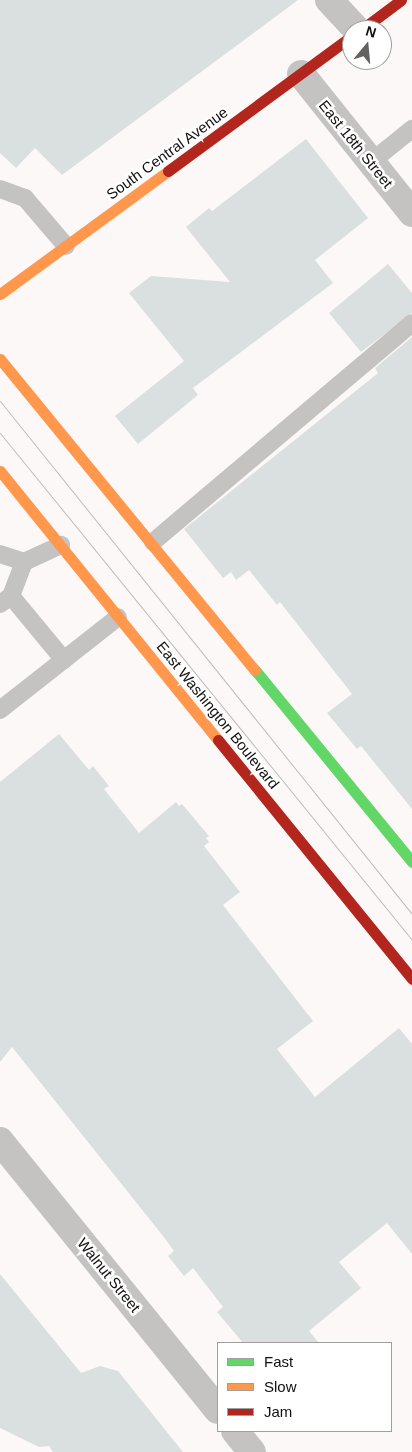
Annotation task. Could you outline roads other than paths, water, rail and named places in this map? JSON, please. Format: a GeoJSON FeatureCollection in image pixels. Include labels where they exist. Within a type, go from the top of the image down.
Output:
{"type":"FeatureCollection","features":[{"type":"Feature","properties":{"kind":"main road"},"geometry":{"type":"LineString","coordinates":[[373,20],[401,0]]}},
{"type":"Feature","properties":{"kind":"main road","name":"South Central Avenue"},"geometry":{"type":"LineString","coordinates":[[0,294],[342,43]]}},
{"type":"Feature","properties":{"kind":"main road"},"geometry":{"type":"LineString","coordinates":[[0,359],[153,542],[412,862]]}},
{"type":"Feature","properties":{"kind":"main road","name":"East Washington Boulevard"},"geometry":{"type":"LineString","coordinates":[[0,471],[412,979]]}},
{"type":"Feature","properties":{"kind":"street"},"geometry":{"type":"LineString","coordinates":[[329,0],[349,20]]}},
{"type":"Feature","properties":{"kind":"street","name":"East 18th Street"},"geometry":{"type":"LineString","coordinates":[[300,74],[412,213]]}},
{"type":"Feature","properties":{"kind":"street","name":"Walnut Street"},"geometry":{"type":"LineString","coordinates":[[0,1141],[217,1409]]}},
{"type":"Feature","properties":{"kind":"street"},"geometry":{"type":"LineString","coordinates":[[236,1432],[252,1452]]}},
{"type":"Feature","properties":{"kind":"lane"},"geometry":{"type":"LineString","coordinates":[[371,162],[412,128]]}},
{"type":"Feature","properties":{"kind":"lane"},"geometry":{"type":"LineString","coordinates":[[0,189],[26,198],[66,246]]}},
{"type":"Feature","properties":{"kind":"lane"},"geometry":{"type":"LineString","coordinates":[[153,542],[412,322]]}},
{"type":"Feature","properties":{"kind":"lane"},"geometry":{"type":"LineString","coordinates":[[60,545],[24,562],[5,600],[64,660]]}},
{"type":"Feature","properties":{"kind":"lane"},"geometry":{"type":"LineString","coordinates":[[0,554],[24,562]]}},
{"type":"Feature","properties":{"kind":"lane"},"geometry":{"type":"LineString","coordinates":[[0,710],[118,617]]}},
{"type":"Feature","properties":{"kind":"tram line"},"geometry":{"type":"LineString","coordinates":[[0,401],[412,914]]}},
{"type":"Feature","properties":{"kind":"tram line"},"geometry":{"type":"LineString","coordinates":[[0,433],[412,940]]}}]}
